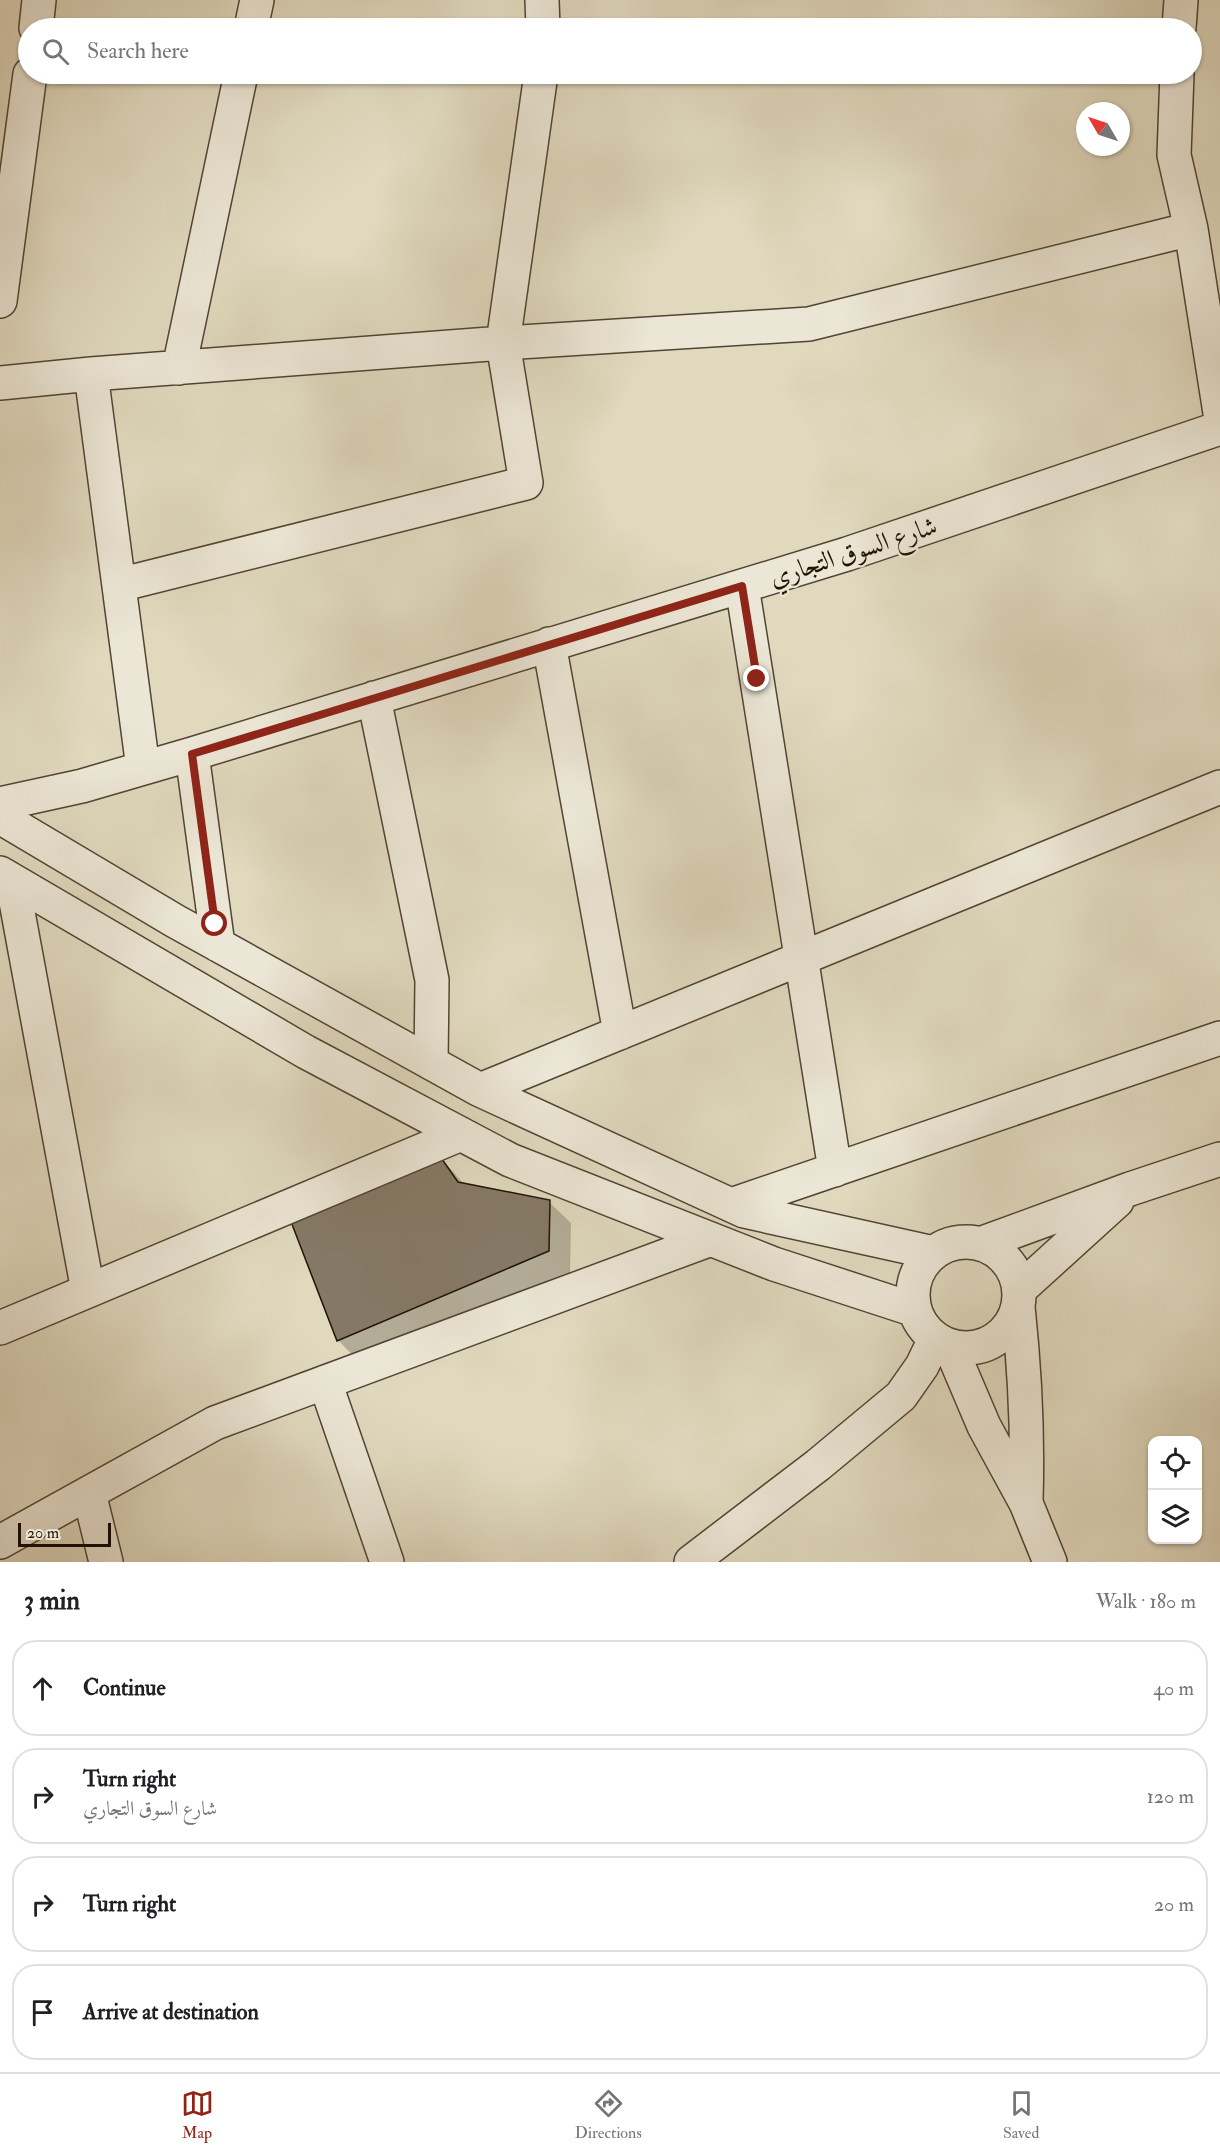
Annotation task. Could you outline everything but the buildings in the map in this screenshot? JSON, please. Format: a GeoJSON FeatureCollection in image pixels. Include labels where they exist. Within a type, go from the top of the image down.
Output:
{"type":"FeatureCollection","features":[{"type":"Feature","properties":{"kind":"street"},"geometry":{"type":"LineString","coordinates":[[37,18],[39,0]]}},
{"type":"Feature","properties":{"kind":"street"},"geometry":{"type":"LineString","coordinates":[[253,18],[257,0]]}},
{"type":"Feature","properties":{"kind":"street"},"geometry":{"type":"LineString","coordinates":[[542,0],[543,18]]}},
{"type":"Feature","properties":{"kind":"street"},"geometry":{"type":"LineString","coordinates":[[1180,18],[1181,0]]}},
{"type":"Feature","properties":{"kind":"street"},"geometry":{"type":"LineString","coordinates":[[0,301],[29,84]]}},
{"type":"Feature","properties":{"kind":"street"},"geometry":{"type":"LineString","coordinates":[[179,368],[240,84]]}},
{"type":"Feature","properties":{"kind":"street"},"geometry":{"type":"LineString","coordinates":[[119,585],[526,483],[503,343],[540,84]]}},
{"type":"Feature","properties":{"kind":"street"},"geometry":{"type":"LineString","coordinates":[[1178,84],[1174,155],[1191,229],[1220,413]]}},
{"type":"Feature","properties":{"kind":"street"},"geometry":{"type":"LineString","coordinates":[[0,383],[503,343],[809,324],[1191,229]]}},
{"type":"Feature","properties":{"kind":"street"},"geometry":{"type":"LineString","coordinates":[[91,374],[143,768]]}},
{"type":"Feature","properties":{"kind":"street","name":"شارع السوق التجاري"},"geometry":{"type":"LineString","coordinates":[[0,804],[82,786],[192,754],[847,554],[1220,428]]}},
{"type":"Feature","properties":{"kind":"street"},"geometry":{"type":"LineString","coordinates":[[742,586],[835,1170]]}},
{"type":"Feature","properties":{"kind":"street"},"geometry":{"type":"LineString","coordinates":[[549,644],[620,1033]]}},
{"type":"Feature","properties":{"kind":"street"},"geometry":{"type":"LineString","coordinates":[[374,698],[432,980],[431,1063]]}},
{"type":"Feature","properties":{"kind":"street"},"geometry":{"type":"LineString","coordinates":[[192,754],[218,945]]}},
{"type":"Feature","properties":{"kind":"street"},"geometry":{"type":"LineString","coordinates":[[480,1090],[1220,787]]}},
{"type":"Feature","properties":{"kind":"street"},"geometry":{"type":"LineString","coordinates":[[0,817],[218,945],[480,1090],[744,1211],[934,1253]]}},
{"type":"Feature","properties":{"kind":"street"},"geometry":{"type":"LineString","coordinates":[[6,877],[306,1052],[510,1160],[774,1264],[915,1310]]}},
{"type":"Feature","properties":{"kind":"street"},"geometry":{"type":"LineString","coordinates":[[6,877],[88,1291]]}},
{"type":"Feature","properties":{"kind":"street"},"geometry":{"type":"LineString","coordinates":[[731,1205],[1220,1038]]}},
{"type":"Feature","properties":{"kind":"street"},"geometry":{"type":"LineString","coordinates":[[0,1328],[461,1134]]}},
{"type":"Feature","properties":{"kind":"street"},"geometry":{"type":"LineString","coordinates":[[980,1244],[1220,1159]]}},
{"type":"Feature","properties":{"kind":"street"},"geometry":{"type":"LineString","coordinates":[[1026,1503],[1028,1441],[1019,1299],[1015,1275],[1007,1261],[995,1250],[980,1244],[963,1242],[934,1253],[923,1265],[916,1279],[913,1295],[915,1310],[923,1326],[943,1342],[967,1349],[985,1345],[1000,1336],[1012,1323],[1019,1299],[1130,1189]]}},
{"type":"Feature","properties":{"kind":"street"},"geometry":{"type":"LineString","coordinates":[[0,1542],[215,1423],[711,1239]]}},
{"type":"Feature","properties":{"kind":"street"},"geometry":{"type":"LineString","coordinates":[[943,1342],[984,1426],[1026,1503],[1050,1562]]}},
{"type":"Feature","properties":{"kind":"street"},"geometry":{"type":"LineString","coordinates":[[691,1562],[818,1466],[901,1396],[922,1366],[943,1342]]}},
{"type":"Feature","properties":{"kind":"street"},"geometry":{"type":"LineString","coordinates":[[325,1382],[387,1562]]}},
{"type":"Feature","properties":{"kind":"street"},"geometry":{"type":"LineString","coordinates":[[89,1493],[106,1562]]}},
{"type":"Feature","properties":{"kind":"route"},"geometry":{"type":"LineString","coordinates":[[215,924],[192,754],[742,586],[757,679]]}}]}
